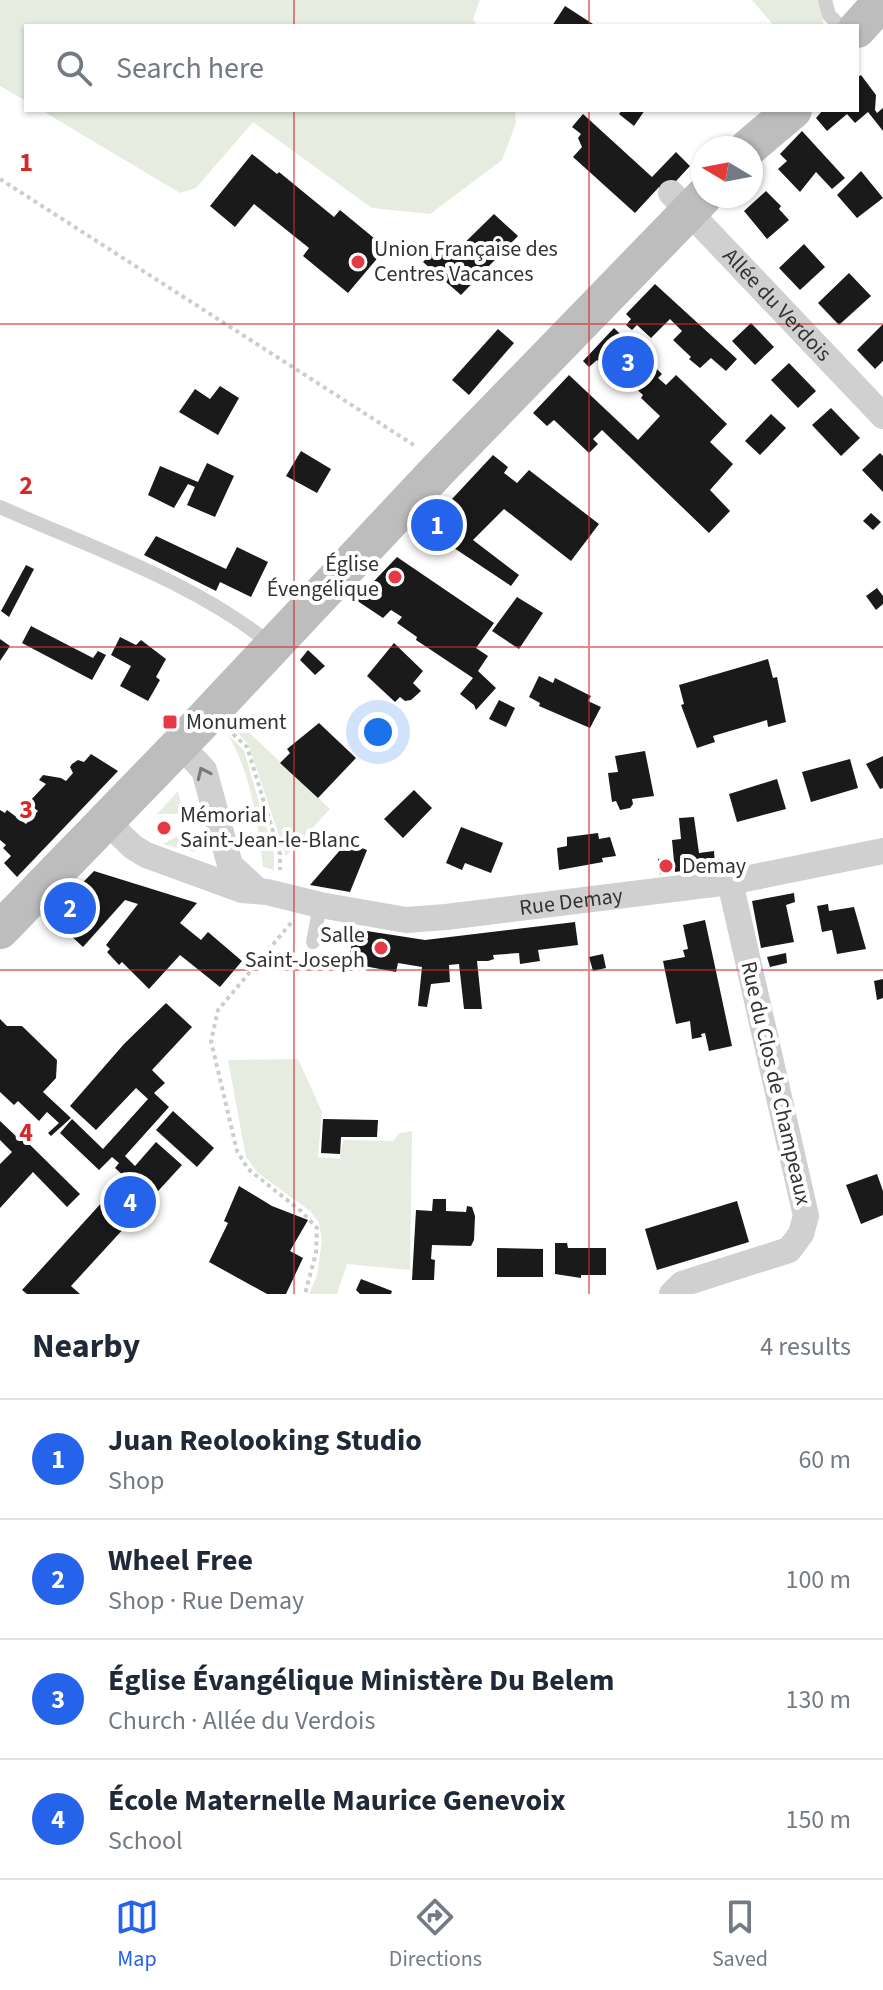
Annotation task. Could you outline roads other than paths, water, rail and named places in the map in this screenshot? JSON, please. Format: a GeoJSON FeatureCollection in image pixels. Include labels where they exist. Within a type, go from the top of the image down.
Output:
{"type":"FeatureCollection","features":[{"type":"Feature","properties":{"kind":"main road"},"geometry":{"type":"LineString","coordinates":[[859,27],[883,0]]}},
{"type":"Feature","properties":{"kind":"main road"},"geometry":{"type":"LineString","coordinates":[[859,42],[883,20]]}},
{"type":"Feature","properties":{"kind":"main road"},"geometry":{"type":"LineString","coordinates":[[859,56],[883,34]]}},
{"type":"Feature","properties":{"kind":"main road"},"geometry":{"type":"LineString","coordinates":[[759,136],[781,112]]}},
{"type":"Feature","properties":{"kind":"main road"},"geometry":{"type":"LineString","coordinates":[[762,136],[791,112]]}},
{"type":"Feature","properties":{"kind":"main road"},"geometry":{"type":"LineString","coordinates":[[0,930],[273,647],[688,200]]}},
{"type":"Feature","properties":{"kind":"street","name":"Allée du Verdois"},"geometry":{"type":"LineString","coordinates":[[688,200],[883,416]]}},
{"type":"Feature","properties":{"kind":"street"},"geometry":{"type":"LineString","coordinates":[[180,745],[204,770],[226,856],[234,870],[257,890]]}},
{"type":"Feature","properties":{"kind":"street","name":"Rue Demay"},"geometry":{"type":"LineString","coordinates":[[106,821],[139,851],[242,890],[257,890],[406,920],[730,882],[883,851]]}},
{"type":"Feature","properties":{"kind":"street"},"geometry":{"type":"LineString","coordinates":[[189,872],[207,870],[226,856]]}},
{"type":"Feature","properties":{"kind":"street","name":"Rue du Clos de Champeaux"},"geometry":{"type":"LineString","coordinates":[[672,1294],[682,1284],[789,1250],[801,1234],[806,1216],[730,882]]}},
{"type":"Feature","properties":{"kind":"lane"},"geometry":{"type":"LineString","coordinates":[[825,0],[829,15],[838,24]]}},
{"type":"Feature","properties":{"kind":"lane"},"geometry":{"type":"LineString","coordinates":[[0,507],[204,598],[273,647]]}},
{"type":"Feature","properties":{"kind":"lane"},"geometry":{"type":"LineString","coordinates":[[313,942],[320,905]]}},
{"type":"Feature","properties":{"kind":"place","name":"Union Française des Centres Vacances"},"geometry":{"type":"Point","coordinates":[358,262]}},
{"type":"Feature","properties":{"kind":"place","name":"Église Évangélique Ministère Du Belem"},"geometry":{"type":"Point","coordinates":[628,362]}},
{"type":"Feature","properties":{"kind":"place","name":"Juan Reolooking Studio"},"geometry":{"type":"Point","coordinates":[437,525]}},
{"type":"Feature","properties":{"kind":"place","name":"Église Évengélique"},"geometry":{"type":"Point","coordinates":[395,577]}},
{"type":"Feature","properties":{"kind":"place","name":"Monument"},"geometry":{"type":"Point","coordinates":[170,722]}},
{"type":"Feature","properties":{"kind":"place","name":"Mémorial Saint-Jean-le-Blanc"},"geometry":{"type":"Point","coordinates":[164,828]}},
{"type":"Feature","properties":{"kind":"place","name":"Demay"},"geometry":{"type":"Point","coordinates":[666,866]}},
{"type":"Feature","properties":{"kind":"place","name":"Wheel Free"},"geometry":{"type":"Point","coordinates":[70,908]}},
{"type":"Feature","properties":{"kind":"place","name":"Salle Saint-Joseph"},"geometry":{"type":"Point","coordinates":[381,948]}},
{"type":"Feature","properties":{"kind":"place","name":"École Maternelle Maurice Genevoix"},"geometry":{"type":"Point","coordinates":[130,1202]}}]}
